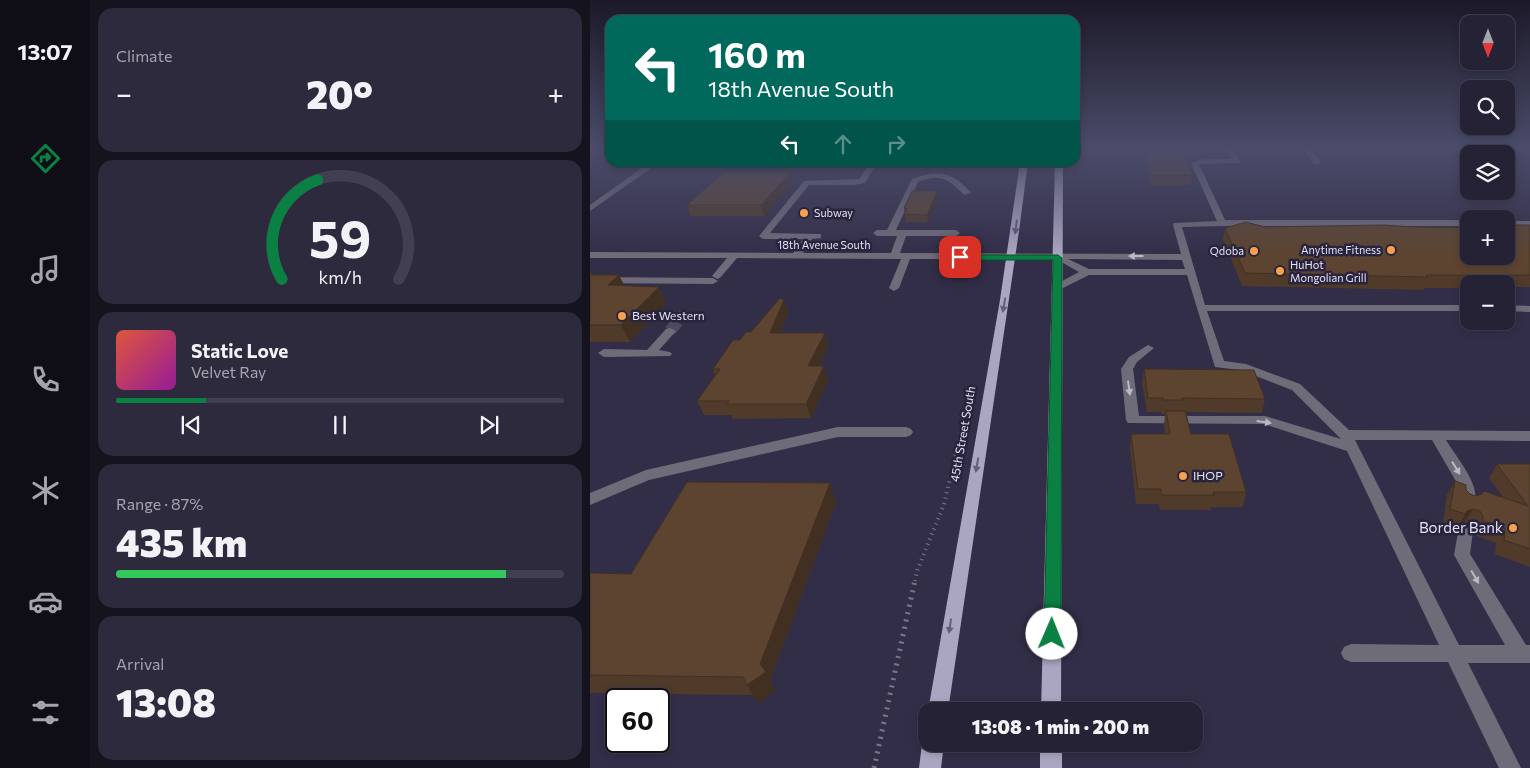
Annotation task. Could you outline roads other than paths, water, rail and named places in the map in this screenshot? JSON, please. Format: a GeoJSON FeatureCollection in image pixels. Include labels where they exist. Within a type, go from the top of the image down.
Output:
{"type":"FeatureCollection","features":[{"type":"Feature","properties":{"kind":"main road","name":"45th Street South"},"geometry":{"type":"LineString","coordinates":[[939,702],[952,614],[1012,257],[1021,184]]}},
{"type":"Feature","properties":{"kind":"main road"},"geometry":{"type":"LineString","coordinates":[[1051,702],[1059,184]]}},
{"type":"Feature","properties":{"kind":"main road"},"geometry":{"type":"LineString","coordinates":[[930,768],[933,752]]}},
{"type":"Feature","properties":{"kind":"main road"},"geometry":{"type":"LineString","coordinates":[[1050,768],[1051,752]]}},
{"type":"Feature","properties":{"kind":"street"},"geometry":{"type":"LineString","coordinates":[[590,208],[625,184]]}},
{"type":"Feature","properties":{"kind":"street"},"geometry":{"type":"LineString","coordinates":[[796,256],[814,236],[763,236],[806,184]]}},
{"type":"Feature","properties":{"kind":"street"},"geometry":{"type":"LineString","coordinates":[[890,233],[914,184]]}},
{"type":"Feature","properties":{"kind":"street"},"geometry":{"type":"LineString","coordinates":[[957,184],[967,194]]}},
{"type":"Feature","properties":{"kind":"street"},"geometry":{"type":"LineString","coordinates":[[1205,184],[1222,222]]}},
{"type":"Feature","properties":{"kind":"street"},"geometry":{"type":"LineString","coordinates":[[1460,224],[1222,222],[1177,225],[1184,256],[1219,364],[1242,367],[1296,387],[1348,441],[1510,768]]}},
{"type":"Feature","properties":{"kind":"street"},"geometry":{"type":"LineString","coordinates":[[1515,224],[1530,224]]}},
{"type":"Feature","properties":{"kind":"street"},"geometry":{"type":"LineString","coordinates":[[877,233],[956,233]]}},
{"type":"Feature","properties":{"kind":"street"},"geometry":{"type":"LineString","coordinates":[[894,257],[902,233]]}},
{"type":"Feature","properties":{"kind":"street","name":"18th Avenue South"},"geometry":{"type":"LineString","coordinates":[[590,255],[1058,258],[1184,256]]}},
{"type":"Feature","properties":{"kind":"street"},"geometry":{"type":"LineString","coordinates":[[590,280],[715,278],[734,256]]}},
{"type":"Feature","properties":{"kind":"street"},"geometry":{"type":"LineString","coordinates":[[894,288],[906,257]]}},
{"type":"Feature","properties":{"kind":"street"},"geometry":{"type":"LineString","coordinates":[[1058,258],[1086,272],[1189,272]]}},
{"type":"Feature","properties":{"kind":"street"},"geometry":{"type":"LineString","coordinates":[[1057,288],[1086,272]]}},
{"type":"Feature","properties":{"kind":"street"},"geometry":{"type":"LineString","coordinates":[[1201,308],[1460,308]]}},
{"type":"Feature","properties":{"kind":"street"},"geometry":{"type":"LineString","coordinates":[[1515,308],[1530,308]]}},
{"type":"Feature","properties":{"kind":"street"},"geometry":{"type":"LineString","coordinates":[[650,354],[670,331]]}},
{"type":"Feature","properties":{"kind":"street"},"geometry":{"type":"LineString","coordinates":[[1148,348],[1133,360],[1127,369],[1134,420],[1265,420],[1348,441],[1436,436],[1530,436]]}},
{"type":"Feature","properties":{"kind":"street"},"geometry":{"type":"LineString","coordinates":[[604,353],[666,354]]}},
{"type":"Feature","properties":{"kind":"street"},"geometry":{"type":"LineString","coordinates":[[590,499],[646,475],[838,432],[906,432]]}},
{"type":"Feature","properties":{"kind":"street"},"geometry":{"type":"LineString","coordinates":[[1436,436],[1470,490],[1468,503]]}},
{"type":"Feature","properties":{"kind":"street"},"geometry":{"type":"LineString","coordinates":[[1465,532],[1462,554],[1525,653]]}},
{"type":"Feature","properties":{"kind":"street"},"geometry":{"type":"LineString","coordinates":[[1351,653],[1525,653]]}},
{"type":"Feature","properties":{"kind":"tunnel"},"geometry":{"type":"LineString","coordinates":[[670,331],[684,314],[683,316]]}},
{"type":"Feature","properties":{"kind":"place","name":"Subway"},"geometry":{"type":"Point","coordinates":[804,213]}},
{"type":"Feature","properties":{"kind":"place","name":"Anytime Fitness"},"geometry":{"type":"Point","coordinates":[1391,250]}},
{"type":"Feature","properties":{"kind":"place","name":"Qdoba"},"geometry":{"type":"Point","coordinates":[1254,251]}},
{"type":"Feature","properties":{"kind":"place","name":"HuHot Mongolian Grill"},"geometry":{"type":"Point","coordinates":[1280,271]}},
{"type":"Feature","properties":{"kind":"place","name":"Best Western"},"geometry":{"type":"Point","coordinates":[622,316]}},
{"type":"Feature","properties":{"kind":"place","name":"IHOP"},"geometry":{"type":"Point","coordinates":[1183,476]}},
{"type":"Feature","properties":{"kind":"place","name":"Border Bank"},"geometry":{"type":"Point","coordinates":[1513,528]}}]}
